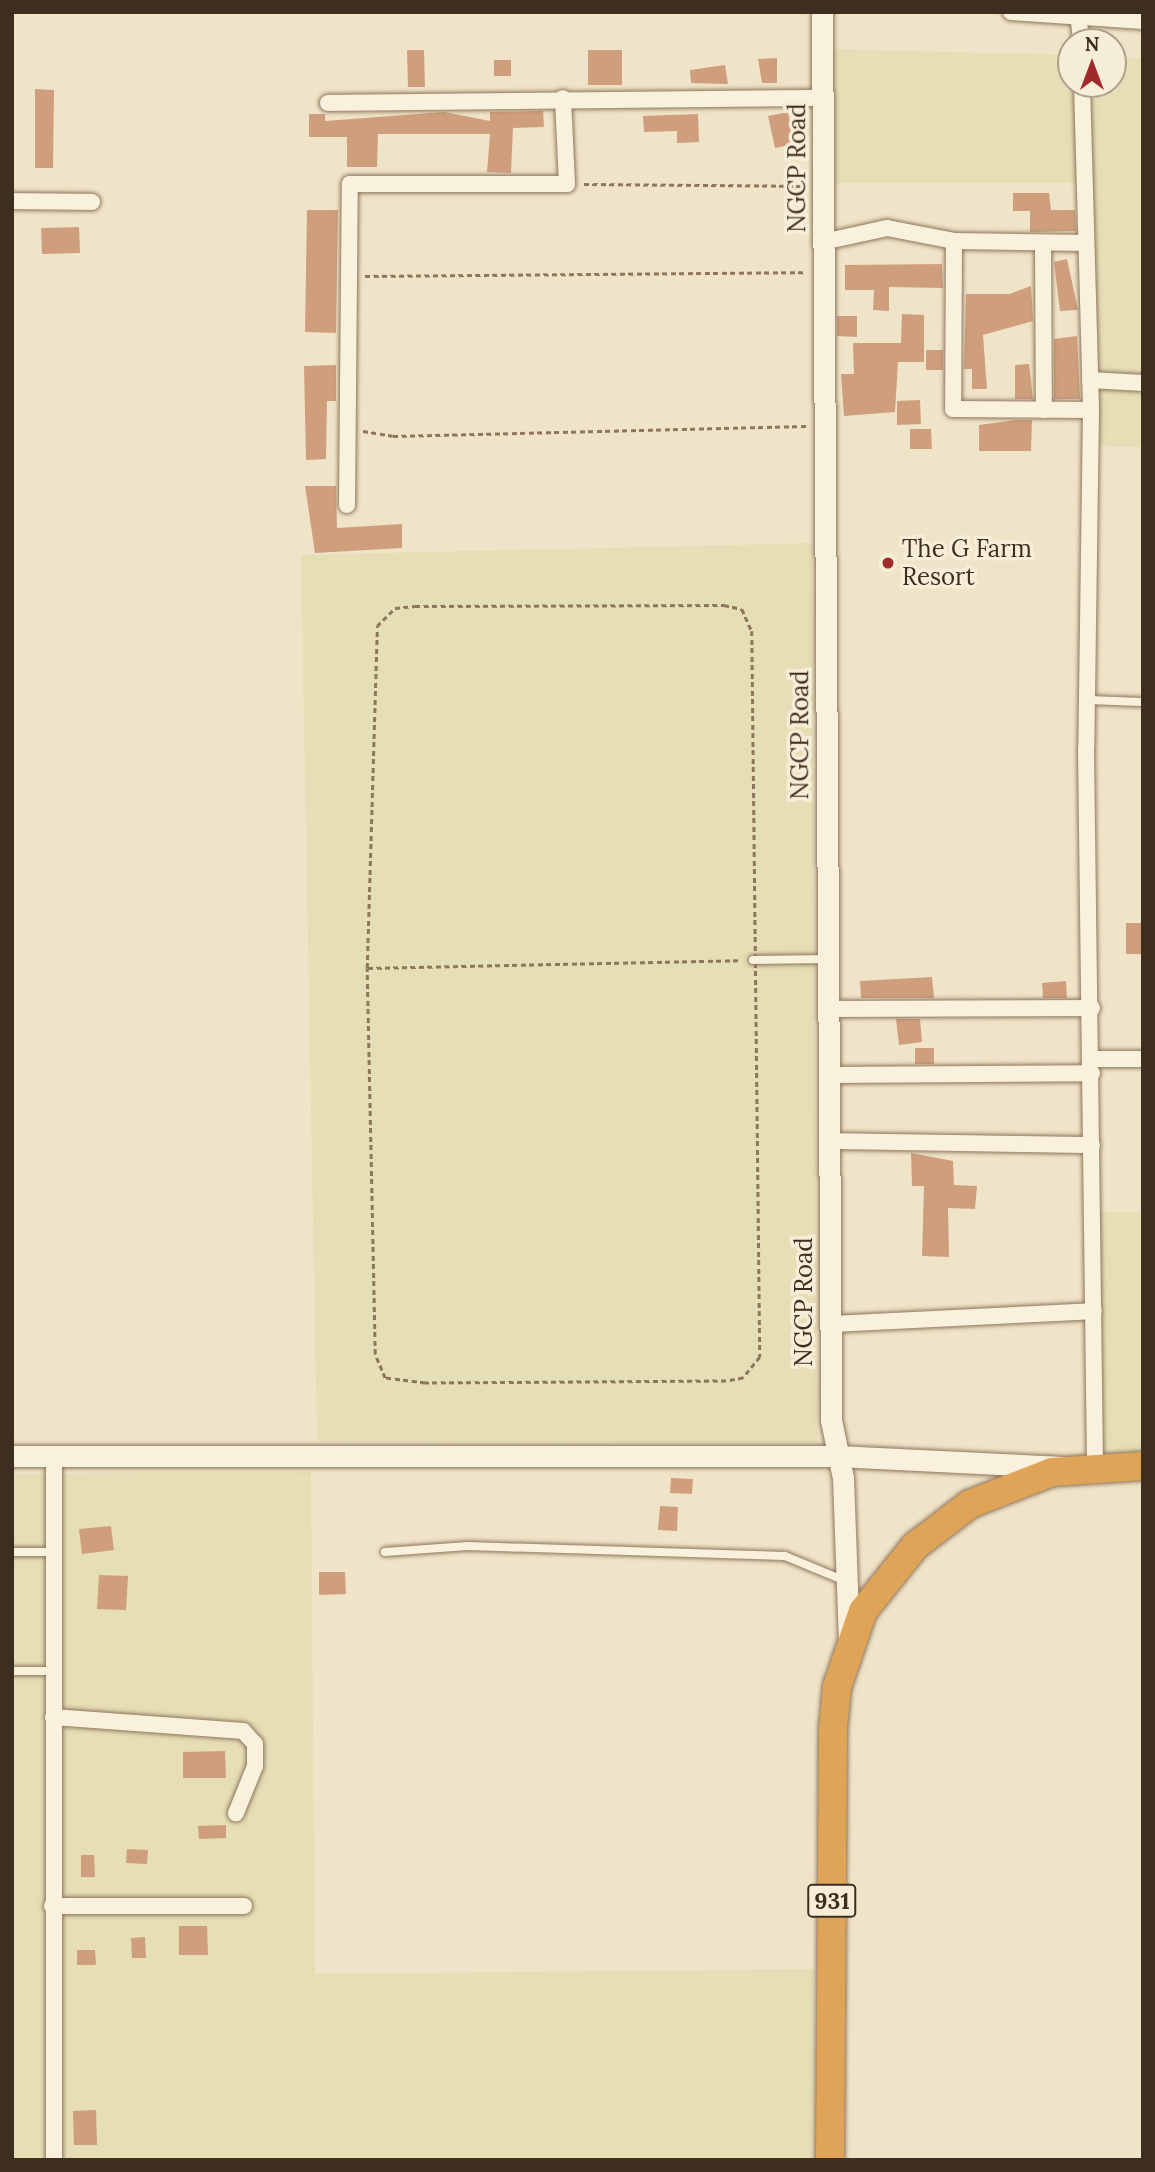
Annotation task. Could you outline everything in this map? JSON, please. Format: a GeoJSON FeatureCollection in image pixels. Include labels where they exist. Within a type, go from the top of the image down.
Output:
{"type":"FeatureCollection","features":[{"type":"Feature","properties":{"kind":"highway","name":"931"},"geometry":{"type":"LineString","coordinates":[[830,2160],[833,1729],[849,1645],[885,1580],[943,1522],[993,1493],[1085,1467],[1143,1466]]}},
{"type":"Feature","properties":{"kind":"main road","name":"NGCP Road"},"geometry":{"type":"LineString","coordinates":[[822,12],[830,1324],[837,1456],[844,1492],[844,1580],[849,1645]]}},
{"type":"Feature","properties":{"kind":"main road"},"geometry":{"type":"LineString","coordinates":[[12,1456],[837,1456],[1085,1467]]}},
{"type":"Feature","properties":{"kind":"street"},"geometry":{"type":"LineString","coordinates":[[1011,12],[1079,14],[1143,21]]}},
{"type":"Feature","properties":{"kind":"street"},"geometry":{"type":"LineString","coordinates":[[328,103],[564,98],[823,98]]}},
{"type":"Feature","properties":{"kind":"street"},"geometry":{"type":"LineString","coordinates":[[347,505],[349,184],[567,184],[564,98]]}},
{"type":"Feature","properties":{"kind":"street"},"geometry":{"type":"LineString","coordinates":[[1082,98],[1091,410],[1086,700],[1094,1311],[1085,1467]]}},
{"type":"Feature","properties":{"kind":"street"},"geometry":{"type":"LineString","coordinates":[[12,201],[92,202]]}},
{"type":"Feature","properties":{"kind":"street"},"geometry":{"type":"LineString","coordinates":[[824,242],[887,228],[954,240],[1086,243]]}},
{"type":"Feature","properties":{"kind":"street"},"geometry":{"type":"LineString","coordinates":[[954,240],[953,409],[1091,410]]}},
{"type":"Feature","properties":{"kind":"street"},"geometry":{"type":"LineString","coordinates":[[1043,243],[1044,410]]}},
{"type":"Feature","properties":{"kind":"street"},"geometry":{"type":"LineString","coordinates":[[1090,380],[1143,383]]}},
{"type":"Feature","properties":{"kind":"street"},"geometry":{"type":"LineString","coordinates":[[828,1009],[1092,1008]]}},
{"type":"Feature","properties":{"kind":"street"},"geometry":{"type":"LineString","coordinates":[[828,1075],[1092,1066],[1143,1059]]}},
{"type":"Feature","properties":{"kind":"street"},"geometry":{"type":"LineString","coordinates":[[829,1141],[1092,1146]]}},
{"type":"Feature","properties":{"kind":"street"},"geometry":{"type":"LineString","coordinates":[[830,1324],[1094,1311]]}},
{"type":"Feature","properties":{"kind":"street"},"geometry":{"type":"LineString","coordinates":[[54,1455],[54,2160]]}},
{"type":"Feature","properties":{"kind":"street"},"geometry":{"type":"LineString","coordinates":[[53,1717],[243,1731],[255,1744],[255,1766],[236,1812]]}},
{"type":"Feature","properties":{"kind":"street"},"geometry":{"type":"LineString","coordinates":[[52,1906],[244,1906]]}},
{"type":"Feature","properties":{"kind":"lane"},"geometry":{"type":"LineString","coordinates":[[1086,700],[1143,702]]}},
{"type":"Feature","properties":{"kind":"lane"},"geometry":{"type":"LineString","coordinates":[[754,960],[828,959]]}},
{"type":"Feature","properties":{"kind":"lane"},"geometry":{"type":"LineString","coordinates":[[384,1552],[468,1546],[785,1556],[844,1580]]}},
{"type":"Feature","properties":{"kind":"lane"},"geometry":{"type":"LineString","coordinates":[[12,1552],[53,1552]]}},
{"type":"Feature","properties":{"kind":"lane"},"geometry":{"type":"LineString","coordinates":[[12,1671],[53,1671]]}},
{"type":"Feature","properties":{"kind":"path"},"geometry":{"type":"LineString","coordinates":[[567,184],[823,186]]}},
{"type":"Feature","properties":{"kind":"path"},"geometry":{"type":"LineString","coordinates":[[348,276],[824,272]]}},
{"type":"Feature","properties":{"kind":"path"},"geometry":{"type":"LineString","coordinates":[[346,422],[393,436],[825,426]]}},
{"type":"Feature","properties":{"kind":"path"},"geometry":{"type":"LineString","coordinates":[[415,606],[742,609],[752,631],[754,960],[761,1338],[753,1370],[726,1381],[413,1383],[385,1378],[374,1354],[367,968],[372,644],[383,615],[415,606]]}},
{"type":"Feature","properties":{"kind":"path"},"geometry":{"type":"LineString","coordinates":[[367,968],[754,960]]}},
{"type":"Feature","properties":{"kind":"shaded area"},"geometry":{"type":"Polygon","coordinates":[[[833,49],[1057,55],[1057,98],[1127,98],[1127,57],[1143,58],[1143,447],[1097,446],[1093,183],[832,183],[833,49]]]}},
{"type":"Feature","properties":{"kind":"shaded area"},"geometry":{"type":"Polygon","coordinates":[[[812,543],[817,1443],[317,1441],[301,555],[812,543]]]}},
{"type":"Feature","properties":{"kind":"shaded area"},"geometry":{"type":"Polygon","coordinates":[[[1099,1212],[1143,1212],[1143,1453],[1102,1454],[1099,1212]]]}},
{"type":"Feature","properties":{"kind":"shaded area"},"geometry":{"type":"Polygon","coordinates":[[[311,1472],[315,1974],[814,1969],[816,2160],[12,2160],[12,1474],[311,1472]]]}},
{"type":"Feature","properties":{"kind":"building"},"geometry":{"type":"Polygon","coordinates":[[[407,50],[424,50],[425,87],[408,87],[407,50]]]}},
{"type":"Feature","properties":{"kind":"building"},"geometry":{"type":"Polygon","coordinates":[[[588,50],[622,50],[622,85],[588,85],[588,50]]]}},
{"type":"Feature","properties":{"kind":"building"},"geometry":{"type":"Polygon","coordinates":[[[777,58],[777,83],[762,83],[758,59],[777,58]]]}},
{"type":"Feature","properties":{"kind":"building"},"geometry":{"type":"Polygon","coordinates":[[[494,60],[511,60],[511,76],[494,76],[494,60]]]}},
{"type":"Feature","properties":{"kind":"building"},"geometry":{"type":"Polygon","coordinates":[[[725,65],[728,84],[691,83],[690,70],[725,65]]]}},
{"type":"Feature","properties":{"kind":"building"},"geometry":{"type":"Polygon","coordinates":[[[35,89],[54,90],[53,168],[35,168],[35,89]]]}},
{"type":"Feature","properties":{"kind":"building"},"geometry":{"type":"Polygon","coordinates":[[[543,111],[544,127],[513,128],[511,173],[487,172],[490,134],[378,134],[377,167],[347,167],[347,137],[309,137],[309,114],[325,114],[325,121],[444,112],[490,121],[490,112],[543,111]]]}},
{"type":"Feature","properties":{"kind":"building"},"geometry":{"type":"Polygon","coordinates":[[[788,112],[794,144],[775,148],[768,116],[788,112]]]}},
{"type":"Feature","properties":{"kind":"building"},"geometry":{"type":"Polygon","coordinates":[[[698,114],[699,142],[677,143],[677,131],[644,132],[643,116],[698,114]]]}},
{"type":"Feature","properties":{"kind":"building"},"geometry":{"type":"Polygon","coordinates":[[[1013,193],[1049,193],[1051,210],[1075,210],[1076,231],[1030,232],[1030,211],[1013,211],[1013,193]]]}},
{"type":"Feature","properties":{"kind":"building"},"geometry":{"type":"Polygon","coordinates":[[[307,210],[338,210],[336,333],[305,332],[307,210]]]}},
{"type":"Feature","properties":{"kind":"building"},"geometry":{"type":"Polygon","coordinates":[[[79,227],[80,253],[42,254],[41,228],[79,227]]]}},
{"type":"Feature","properties":{"kind":"building"},"geometry":{"type":"Polygon","coordinates":[[[1067,259],[1078,310],[1060,311],[1054,262],[1067,259]]]}},
{"type":"Feature","properties":{"kind":"building"},"geometry":{"type":"Polygon","coordinates":[[[942,264],[943,288],[889,287],[889,311],[873,310],[874,290],[845,290],[845,265],[942,264]]]}},
{"type":"Feature","properties":{"kind":"building"},"geometry":{"type":"Polygon","coordinates":[[[1031,286],[1033,321],[983,335],[987,389],[972,389],[972,369],[964,369],[966,294],[1009,294],[1031,286]]]}},
{"type":"Feature","properties":{"kind":"building"},"geometry":{"type":"Polygon","coordinates":[[[902,314],[924,315],[924,362],[898,362],[895,412],[844,416],[841,374],[854,374],[853,343],[901,343],[902,314]]]}},
{"type":"Feature","properties":{"kind":"building"},"geometry":{"type":"Polygon","coordinates":[[[837,316],[857,316],[857,337],[837,336],[837,316]]]}},
{"type":"Feature","properties":{"kind":"building"},"geometry":{"type":"Polygon","coordinates":[[[1077,336],[1080,399],[1054,399],[1054,339],[1077,336]]]}},
{"type":"Feature","properties":{"kind":"building"},"geometry":{"type":"Polygon","coordinates":[[[926,350],[943,350],[943,370],[926,370],[926,350]]]}},
{"type":"Feature","properties":{"kind":"building"},"geometry":{"type":"Polygon","coordinates":[[[1029,364],[1033,399],[1015,399],[1015,365],[1029,364]]]}},
{"type":"Feature","properties":{"kind":"building"},"geometry":{"type":"Polygon","coordinates":[[[336,365],[336,401],[327,401],[326,459],[306,460],[304,366],[336,365]]]}},
{"type":"Feature","properties":{"kind":"building"},"geometry":{"type":"Polygon","coordinates":[[[920,400],[921,424],[897,425],[897,401],[920,400]]]}},
{"type":"Feature","properties":{"kind":"building"},"geometry":{"type":"Polygon","coordinates":[[[1032,420],[1031,451],[979,451],[979,425],[1032,420]]]}},
{"type":"Feature","properties":{"kind":"building"},"geometry":{"type":"Polygon","coordinates":[[[910,429],[931,429],[932,449],[910,449],[910,429]]]}},
{"type":"Feature","properties":{"kind":"building"},"geometry":{"type":"Polygon","coordinates":[[[305,486],[336,486],[337,528],[402,524],[402,548],[315,553],[305,486]]]}},
{"type":"Feature","properties":{"kind":"building"},"geometry":{"type":"Polygon","coordinates":[[[1126,923],[1143,923],[1143,954],[1126,954],[1126,923]]]}},
{"type":"Feature","properties":{"kind":"building"},"geometry":{"type":"Polygon","coordinates":[[[932,977],[934,998],[861,998],[860,981],[932,977]]]}},
{"type":"Feature","properties":{"kind":"building"},"geometry":{"type":"Polygon","coordinates":[[[1066,981],[1067,998],[1043,998],[1042,983],[1066,981]]]}},
{"type":"Feature","properties":{"kind":"building"},"geometry":{"type":"Polygon","coordinates":[[[896,1019],[920,1019],[922,1042],[899,1045],[896,1019]]]}},
{"type":"Feature","properties":{"kind":"building"},"geometry":{"type":"Polygon","coordinates":[[[915,1048],[934,1048],[934,1064],[915,1064],[915,1048]]]}},
{"type":"Feature","properties":{"kind":"building"},"geometry":{"type":"Polygon","coordinates":[[[911,1153],[953,1161],[954,1185],[977,1186],[975,1209],[948,1208],[949,1257],[922,1256],[924,1186],[912,1186],[911,1153]]]}},
{"type":"Feature","properties":{"kind":"building"},"geometry":{"type":"Polygon","coordinates":[[[671,1478],[693,1479],[692,1494],[670,1493],[671,1478]]]}},
{"type":"Feature","properties":{"kind":"building"},"geometry":{"type":"Polygon","coordinates":[[[660,1506],[678,1507],[677,1531],[658,1530],[660,1506]]]}},
{"type":"Feature","properties":{"kind":"building"},"geometry":{"type":"Polygon","coordinates":[[[111,1526],[114,1550],[82,1554],[79,1529],[111,1526]]]}},
{"type":"Feature","properties":{"kind":"building"},"geometry":{"type":"Polygon","coordinates":[[[319,1572],[345,1572],[346,1594],[319,1595],[319,1572]]]}},
{"type":"Feature","properties":{"kind":"building"},"geometry":{"type":"Polygon","coordinates":[[[99,1575],[128,1576],[126,1610],[97,1609],[99,1575]]]}},
{"type":"Feature","properties":{"kind":"building"},"geometry":{"type":"Polygon","coordinates":[[[225,1751],[226,1778],[183,1778],[183,1752],[225,1751]]]}},
{"type":"Feature","properties":{"kind":"building"},"geometry":{"type":"Polygon","coordinates":[[[226,1825],[226,1838],[199,1839],[198,1826],[226,1825]]]}},
{"type":"Feature","properties":{"kind":"building"},"geometry":{"type":"Polygon","coordinates":[[[127,1849],[148,1850],[147,1864],[126,1863],[127,1849]]]}},
{"type":"Feature","properties":{"kind":"building"},"geometry":{"type":"Polygon","coordinates":[[[81,1855],[94,1855],[95,1877],[81,1877],[81,1855]]]}},
{"type":"Feature","properties":{"kind":"building"},"geometry":{"type":"Polygon","coordinates":[[[179,1926],[207,1926],[208,1955],[179,1955],[179,1926]]]}},
{"type":"Feature","properties":{"kind":"building"},"geometry":{"type":"Polygon","coordinates":[[[145,1937],[146,1958],[132,1958],[131,1938],[145,1937]]]}},
{"type":"Feature","properties":{"kind":"building"},"geometry":{"type":"Polygon","coordinates":[[[77,1950],[95,1950],[96,1965],[77,1965],[77,1950]]]}},
{"type":"Feature","properties":{"kind":"building"},"geometry":{"type":"Polygon","coordinates":[[[96,2110],[97,2145],[74,2145],[73,2111],[96,2110]]]}},
{"type":"Feature","properties":{"kind":"place","name":"The G Farm Resort"},"geometry":{"type":"Point","coordinates":[888,563]}}]}
